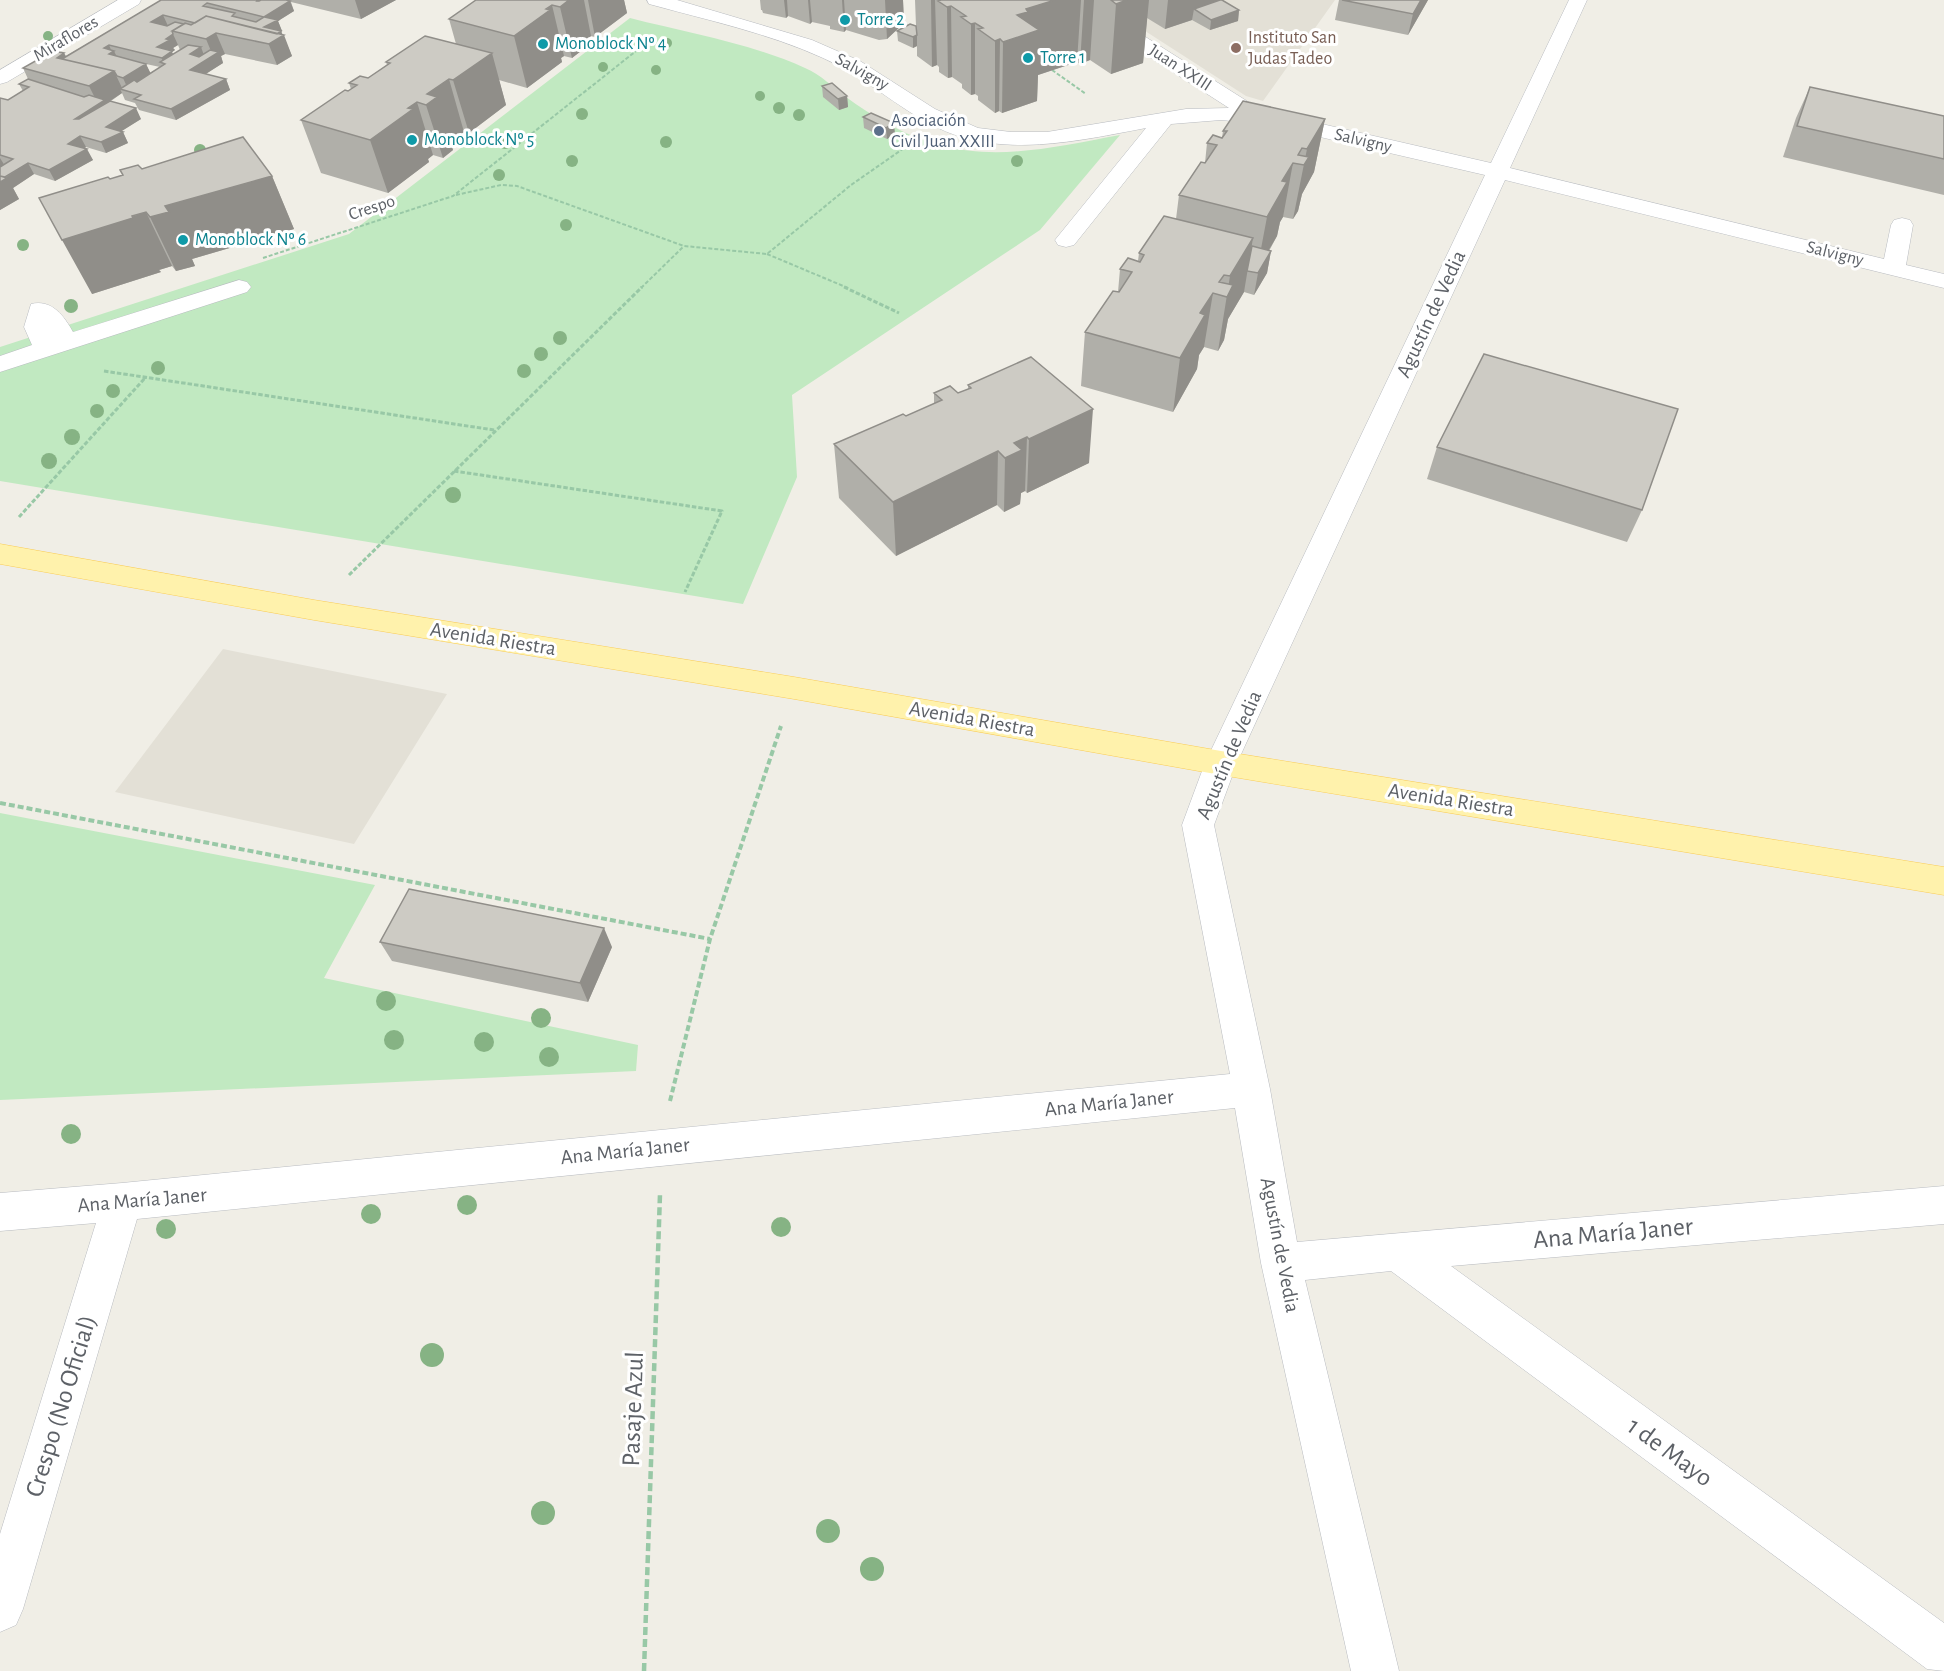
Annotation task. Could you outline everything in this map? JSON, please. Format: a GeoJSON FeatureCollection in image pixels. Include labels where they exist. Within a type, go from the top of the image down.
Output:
{"type":"FeatureCollection","features":[{"type":"Feature","properties":{"kind":"main road","name":"Avenida Riestra"},"geometry":{"type":"LineString","coordinates":[[0,554],[314,609],[794,688],[1221,763],[1944,881]]}},
{"type":"Feature","properties":{"kind":"street","name":"Miraflores"},"geometry":{"type":"LineString","coordinates":[[0,78],[132,0]]}},
{"type":"Feature","properties":{"kind":"street","name":"Salvigny"},"geometry":{"type":"LineString","coordinates":[[656,0],[773,32],[813,47],[854,66],[889,86],[932,117],[975,134],[1010,139],[1043,140],[1212,113],[1256,116],[1944,281]]}},
{"type":"Feature","properties":{"kind":"street","name":"Juan XXIII"},"geometry":{"type":"LineString","coordinates":[[1074,0],[1256,116]]}},
{"type":"Feature","properties":{"kind":"street","name":"Agustín de Vedia"},"geometry":{"type":"LineString","coordinates":[[1375,1671],[1281,1263],[1251,1089],[1198,825],[1221,763],[1578,0]]}},
{"type":"Feature","properties":{"kind":"street"},"geometry":{"type":"LineString","coordinates":[[1066,240],[1164,119]]}},
{"type":"Feature","properties":{"kind":"street"},"geometry":{"type":"LineString","coordinates":[[1894,269],[1902,225]]}},
{"type":"Feature","properties":{"kind":"street"},"geometry":{"type":"LineString","coordinates":[[0,364],[239,287]]}},
{"type":"Feature","properties":{"kind":"street","name":"Ana María Janer"},"geometry":{"type":"LineString","coordinates":[[0,1212],[122,1202],[1251,1089]]}},
{"type":"Feature","properties":{"kind":"street","name":"Crespo (No Oficial)"},"geometry":{"type":"LineString","coordinates":[[0,1609],[122,1202]]}},
{"type":"Feature","properties":{"kind":"street","name":"Ana María Janer"},"geometry":{"type":"LineString","coordinates":[[1281,1263],[1397,1251],[1944,1205]]}},
{"type":"Feature","properties":{"kind":"street","name":"1 de Mayo"},"geometry":{"type":"LineString","coordinates":[[1397,1251],[1944,1652]]}},
{"type":"Feature","properties":{"kind":"path","name":"Crespo"},"geometry":{"type":"LineString","coordinates":[[261,259],[453,196],[689,9]]}},
{"type":"Feature","properties":{"kind":"path"},"geometry":{"type":"LineString","coordinates":[[766,254],[851,185],[919,137],[951,126]]}},
{"type":"Feature","properties":{"kind":"path"},"geometry":{"type":"LineString","coordinates":[[453,196],[501,185],[517,186],[684,246],[766,254],[854,291],[899,313]]}},
{"type":"Feature","properties":{"kind":"path"},"geometry":{"type":"LineString","coordinates":[[314,609],[684,246]]}},
{"type":"Feature","properties":{"kind":"path"},"geometry":{"type":"LineString","coordinates":[[100,370],[495,430]]}},
{"type":"Feature","properties":{"kind":"path"},"geometry":{"type":"LineString","coordinates":[[15,521],[146,377]]}},
{"type":"Feature","properties":{"kind":"path"},"geometry":{"type":"LineString","coordinates":[[453,471],[722,511],[685,592]]}},
{"type":"Feature","properties":{"kind":"path","name":"Pasaje Azul"},"geometry":{"type":"LineString","coordinates":[[644,1671],[661,1148],[677,1068],[710,939],[794,688]]}},
{"type":"Feature","properties":{"kind":"path"},"geometry":{"type":"LineString","coordinates":[[0,803],[710,939]]}},
{"type":"Feature","properties":{"kind":"shaded area","name":"Instituto San Judas Tadeo"},"geometry":{"type":"Polygon","coordinates":[[[1097,0],[1335,0],[1263,101],[1246,96],[1097,0]]]}},
{"type":"Feature","properties":{"kind":"shaded area"},"geometry":{"type":"Polygon","coordinates":[[[223,649],[447,694],[354,844],[115,792],[223,649]]]}},
{"type":"Feature","properties":{"kind":"green space"},"geometry":{"type":"Polygon","coordinates":[[[630,18],[719,39],[784,59],[816,74],[855,104],[885,122],[915,137],[943,146],[972,151],[1000,152],[1058,146],[1120,135],[1040,230],[792,395],[797,477],[743,604],[0,481],[0,347],[349,234],[630,18]]]}},
{"type":"Feature","properties":{"kind":"green space"},"geometry":{"type":"Polygon","coordinates":[[[0,813],[375,885],[324,978],[638,1045],[636,1071],[0,1100],[0,813]]]}},
{"type":"Feature","properties":{"kind":"building"},"geometry":{"type":"Polygon","coordinates":[[[161,0],[290,1],[264,17],[278,20],[264,27],[281,31],[277,34],[206,16],[195,23],[163,15],[151,22],[167,26],[175,22],[184,24],[172,31],[173,34],[166,39],[170,40],[157,47],[172,51],[162,58],[109,45],[104,48],[114,51],[109,54],[146,64],[123,78],[117,76],[114,71],[62,59],[161,0]],[[207,3],[203,6],[235,13],[232,16],[256,22],[264,17],[207,3]]]}},
{"type":"Feature","properties":{"kind":"building"},"geometry":{"type":"Polygon","coordinates":[[[476,0],[569,0],[560,7],[552,5],[546,9],[550,10],[514,36],[449,19],[476,0]]]}},
{"type":"Feature","properties":{"kind":"building"},"geometry":{"type":"Polygon","coordinates":[[[1055,0],[1026,9],[1028,12],[1017,15],[1039,30],[1003,42],[1000,39],[995,41],[978,29],[983,28],[961,17],[966,16],[938,1],[1055,0]]]}},
{"type":"Feature","properties":{"kind":"building"},"geometry":{"type":"Polygon","coordinates":[[[1111,0],[1127,0],[1116,4],[1111,0]]]}},
{"type":"Feature","properties":{"kind":"building"},"geometry":{"type":"Polygon","coordinates":[[[1220,0],[1239,10],[1211,20],[1194,9],[1220,0]]]}},
{"type":"Feature","properties":{"kind":"building"},"geometry":{"type":"Polygon","coordinates":[[[1342,0],[1421,0],[1413,14],[1342,0]]]}},
{"type":"Feature","properties":{"kind":"building"},"geometry":{"type":"Polygon","coordinates":[[[206,16],[284,35],[269,44],[216,33],[206,39],[172,31],[185,23],[191,25],[206,16]]]}},
{"type":"Feature","properties":{"kind":"building"},"geometry":{"type":"Polygon","coordinates":[[[910,24],[916,26],[917,35],[913,37],[897,31],[910,24]]]}},
{"type":"Feature","properties":{"kind":"building"},"geometry":{"type":"Polygon","coordinates":[[[425,36],[492,53],[453,80],[449,79],[427,94],[437,97],[426,105],[417,102],[408,108],[413,109],[370,140],[301,120],[345,90],[348,91],[357,85],[349,83],[360,76],[368,78],[390,63],[386,62],[425,36]]]}},
{"type":"Feature","properties":{"kind":"building"},"geometry":{"type":"Polygon","coordinates":[[[188,45],[201,47],[190,54],[199,57],[210,50],[219,52],[190,70],[226,79],[171,109],[134,99],[141,95],[120,89],[134,80],[137,82],[165,64],[160,62],[188,45]]]}},
{"type":"Feature","properties":{"kind":"building"},"geometry":{"type":"Polygon","coordinates":[[[53,51],[64,53],[57,58],[114,71],[89,86],[23,68],[53,51]]]}},
{"type":"Feature","properties":{"kind":"building"},"geometry":{"type":"Polygon","coordinates":[[[28,79],[84,97],[89,95],[105,100],[75,119],[79,119],[110,101],[136,108],[106,127],[123,132],[101,142],[80,136],[68,144],[87,149],[49,170],[28,163],[5,177],[0,176],[0,167],[13,159],[0,155],[0,98],[8,100],[29,87],[19,84],[28,79]]]}},
{"type":"Feature","properties":{"kind":"building"},"geometry":{"type":"Polygon","coordinates":[[[832,83],[847,96],[838,99],[822,86],[832,83]]]}},
{"type":"Feature","properties":{"kind":"building"},"geometry":{"type":"Polygon","coordinates":[[[1810,87],[1944,116],[1944,159],[1797,126],[1810,87]]]}},
{"type":"Feature","properties":{"kind":"building"},"geometry":{"type":"Polygon","coordinates":[[[1243,101],[1325,119],[1307,149],[1302,148],[1298,155],[1309,157],[1304,165],[1293,163],[1282,181],[1287,182],[1267,217],[1179,195],[1201,162],[1205,163],[1217,145],[1207,143],[1213,135],[1222,138],[1227,131],[1223,131],[1243,101]]]}},
{"type":"Feature","properties":{"kind":"building"},"geometry":{"type":"Polygon","coordinates":[[[871,113],[894,123],[886,128],[863,117],[871,113]]]}},
{"type":"Feature","properties":{"kind":"building"},"geometry":{"type":"Polygon","coordinates":[[[243,137],[272,176],[165,206],[169,212],[150,217],[146,212],[62,240],[39,198],[108,177],[110,179],[123,175],[120,170],[138,165],[142,169],[243,137]]]}},
{"type":"Feature","properties":{"kind":"building"},"geometry":{"type":"Polygon","coordinates":[[[1164,216],[1253,238],[1230,276],[1224,275],[1219,282],[1233,285],[1227,297],[1213,293],[1200,313],[1205,315],[1180,358],[1085,332],[1113,291],[1119,292],[1132,272],[1120,269],[1128,258],[1140,262],[1144,255],[1139,253],[1164,216]]]}},
{"type":"Feature","properties":{"kind":"building"},"geometry":{"type":"Polygon","coordinates":[[[1252,246],[1271,251],[1258,273],[1247,271],[1252,246]]]}},
{"type":"Feature","properties":{"kind":"building"},"geometry":{"type":"Polygon","coordinates":[[[1484,354],[1678,409],[1642,510],[1437,447],[1484,354]]]}},
{"type":"Feature","properties":{"kind":"building"},"geometry":{"type":"Polygon","coordinates":[[[1031,357],[1093,409],[1029,439],[1027,437],[1014,443],[1022,450],[1005,458],[998,451],[893,502],[834,444],[942,400],[934,393],[950,386],[958,393],[971,388],[968,385],[1031,357]]]}},
{"type":"Feature","properties":{"kind":"building"},"geometry":{"type":"Polygon","coordinates":[[[409,889],[604,928],[580,983],[380,942],[409,889]]]}},
{"type":"Feature","properties":{"kind":"place","name":"Torre 2"},"geometry":{"type":"Point","coordinates":[845,20]}},
{"type":"Feature","properties":{"kind":"place","name":"Monoblock Nº 4"},"geometry":{"type":"Point","coordinates":[543,44]}},
{"type":"Feature","properties":{"kind":"place","name":"Instituto San Judas Tadeo"},"geometry":{"type":"Point","coordinates":[1236,48]}},
{"type":"Feature","properties":{"kind":"place","name":"Torre 1"},"geometry":{"type":"Point","coordinates":[1028,58]}},
{"type":"Feature","properties":{"kind":"place","name":"Asociación Civil Juan XXIII"},"geometry":{"type":"Point","coordinates":[879,131]}},
{"type":"Feature","properties":{"kind":"place","name":"Monoblock Nº 5"},"geometry":{"type":"Point","coordinates":[412,140]}},
{"type":"Feature","properties":{"kind":"place","name":"Monoblock Nº 6"},"geometry":{"type":"Point","coordinates":[183,240]}}]}
